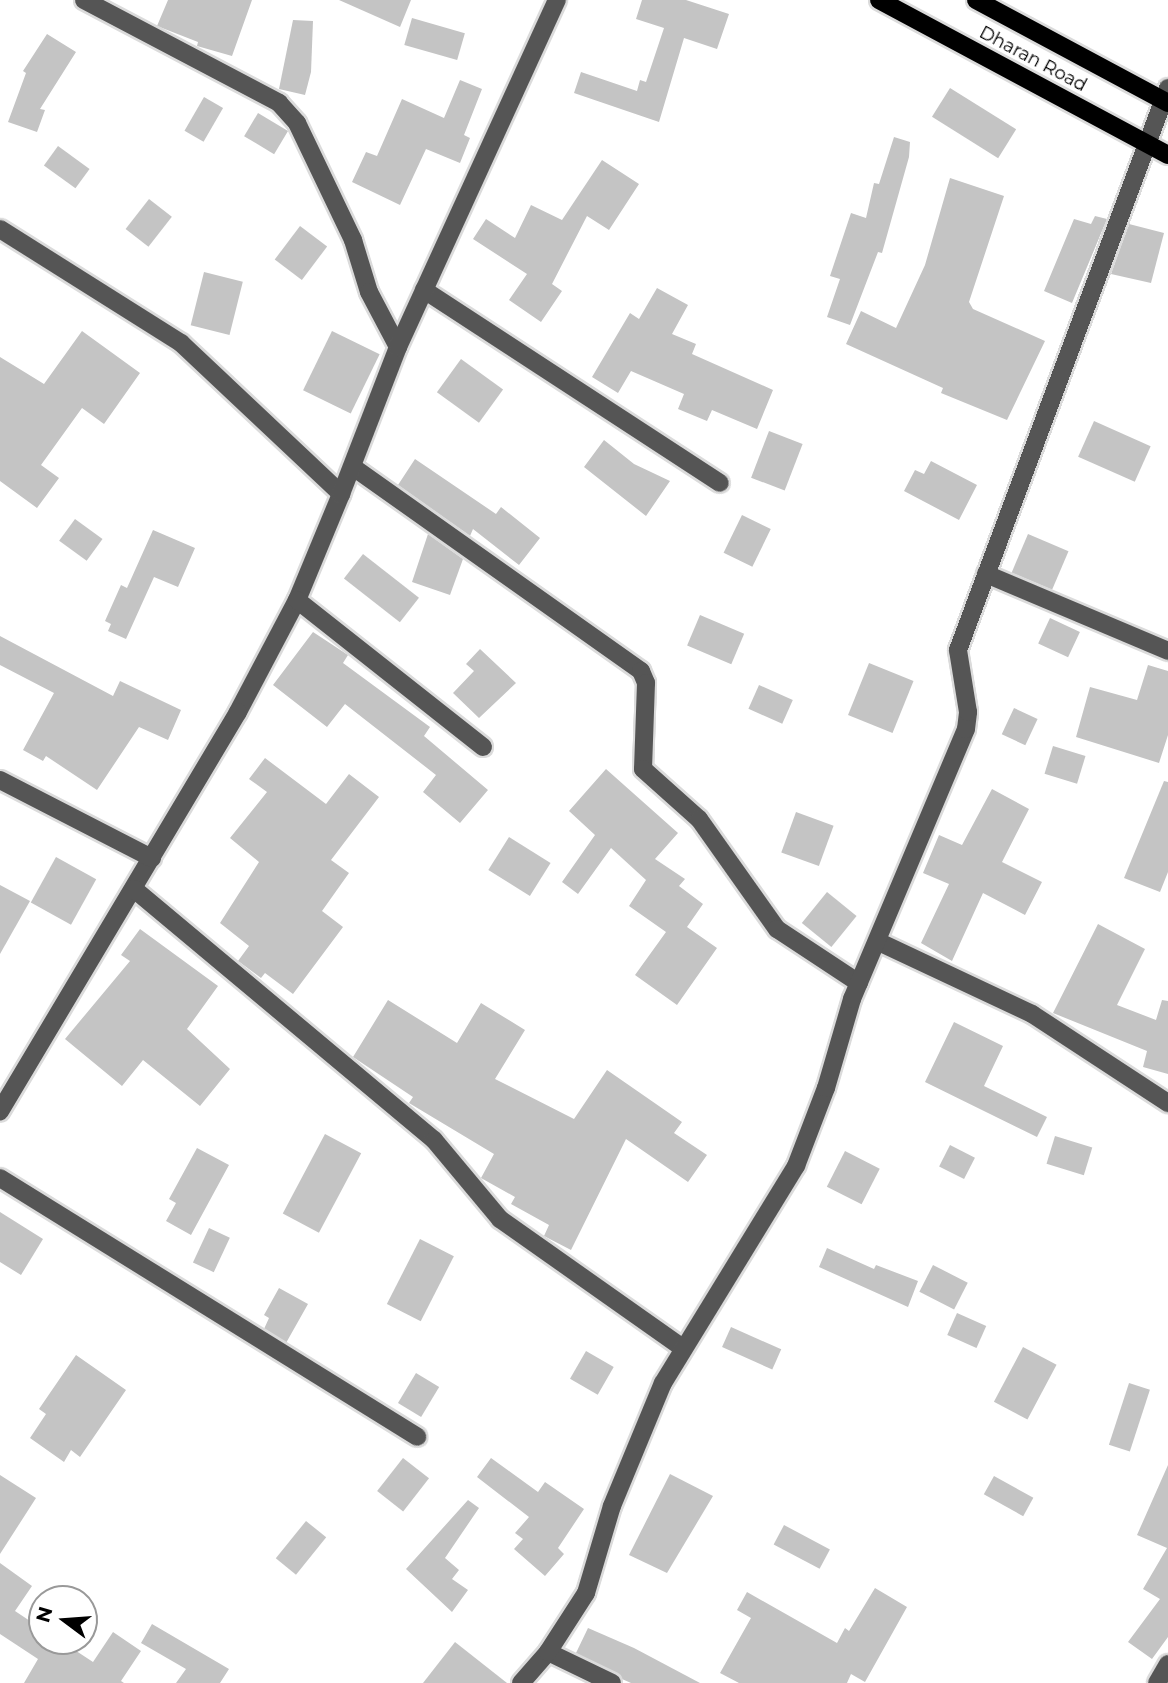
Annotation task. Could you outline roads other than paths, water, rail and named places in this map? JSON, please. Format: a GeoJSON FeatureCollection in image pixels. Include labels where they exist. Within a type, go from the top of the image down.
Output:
{"type":"FeatureCollection","features":[{"type":"Feature","properties":{"kind":"main road","name":"Dharan Road"},"geometry":{"type":"LineString","coordinates":[[879,0],[1168,155]]}},
{"type":"Feature","properties":{"kind":"main road"},"geometry":{"type":"LineString","coordinates":[[976,0],[1166,97]]}},
{"type":"Feature","properties":{"kind":"street"},"geometry":{"type":"LineString","coordinates":[[84,0],[279,103],[298,123],[353,240],[369,292],[398,347]]}},
{"type":"Feature","properties":{"kind":"street"},"geometry":{"type":"LineString","coordinates":[[0,1112],[7,1085],[134,889],[297,600],[353,467],[398,347],[557,0]]}},
{"type":"Feature","properties":{"kind":"street"},"geometry":{"type":"LineString","coordinates":[[521,1683],[548,1652],[586,1592],[612,1506],[663,1383],[796,1166],[859,983],[966,729],[968,712],[958,650],[1146,144],[1166,97]]}},
{"type":"Feature","properties":{"kind":"street"},"geometry":{"type":"LineString","coordinates":[[0,229],[181,343],[341,494]]}},
{"type":"Feature","properties":{"kind":"street"},"geometry":{"type":"LineString","coordinates":[[424,290],[720,483]]}},
{"type":"Feature","properties":{"kind":"street"},"geometry":{"type":"LineString","coordinates":[[353,467],[641,671],[646,683],[643,769],[699,819],[777,929],[859,983]]}},
{"type":"Feature","properties":{"kind":"street"},"geometry":{"type":"LineString","coordinates":[[986,573],[1168,651]]}},
{"type":"Feature","properties":{"kind":"street"},"geometry":{"type":"LineString","coordinates":[[297,600],[483,747]]}},
{"type":"Feature","properties":{"kind":"street"},"geometry":{"type":"LineString","coordinates":[[0,780],[152,858]]}},
{"type":"Feature","properties":{"kind":"street"},"geometry":{"type":"LineString","coordinates":[[134,889],[425,1131],[500,1219],[683,1348]]}},
{"type":"Feature","properties":{"kind":"street"},"geometry":{"type":"LineString","coordinates":[[878,942],[1032,1014],[1168,1103]]}},
{"type":"Feature","properties":{"kind":"street"},"geometry":{"type":"LineString","coordinates":[[0,1178],[417,1437]]}},
{"type":"Feature","properties":{"kind":"street"},"geometry":{"type":"LineString","coordinates":[[548,1652],[612,1683]]}},
{"type":"Feature","properties":{"kind":"street"},"geometry":{"type":"LineString","coordinates":[[1157,1683],[1168,1664]]}}]}
